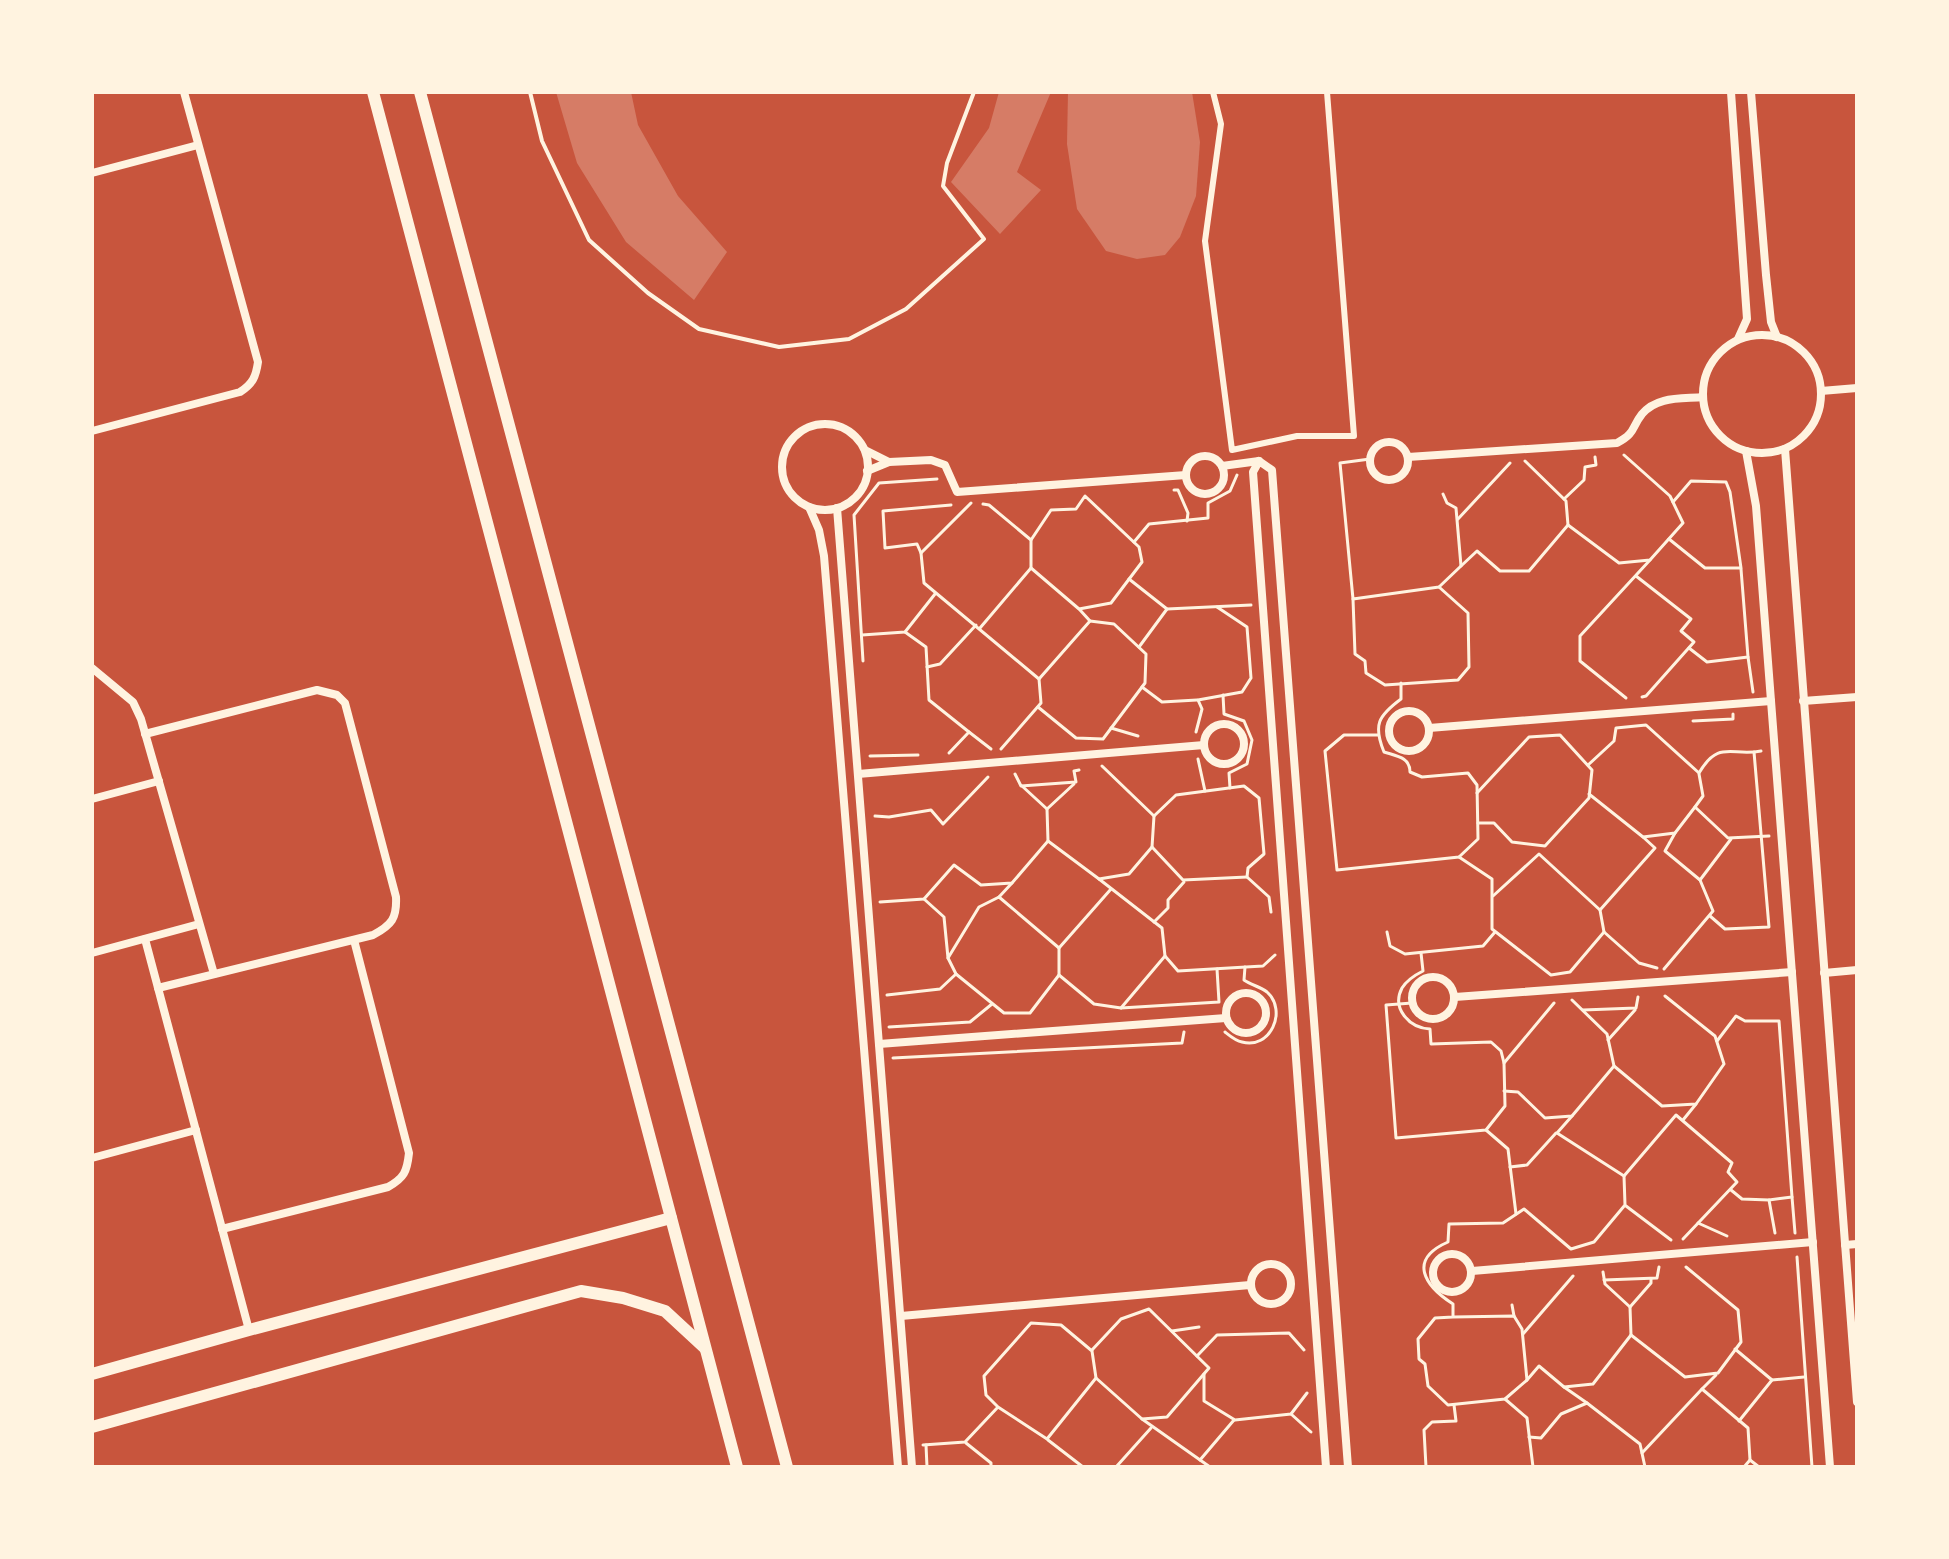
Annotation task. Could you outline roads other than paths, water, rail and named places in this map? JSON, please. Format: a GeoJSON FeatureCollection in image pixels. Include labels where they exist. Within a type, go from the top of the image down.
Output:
{"type":"FeatureCollection","features":[{"type":"Feature","properties":{"kind":"main road"},"geometry":{"type":"LineString","coordinates":[[373,92],[737,1467]]}},
{"type":"Feature","properties":{"kind":"main road"},"geometry":{"type":"LineString","coordinates":[[420,92],[787,1467]]}},
{"type":"Feature","properties":{"kind":"main road"},"geometry":{"type":"LineString","coordinates":[[92,1374],[671,1218]]}},
{"type":"Feature","properties":{"kind":"main road"},"geometry":{"type":"LineString","coordinates":[[92,1427],[581,1291],[623,1298],[665,1311],[705,1348]]}},
{"type":"Feature","properties":{"kind":"street"},"geometry":{"type":"LineString","coordinates":[[92,431],[240,392],[249,387],[256,376],[258,362],[184,92]]}},
{"type":"Feature","properties":{"kind":"street"},"geometry":{"type":"LineString","coordinates":[[1213,92],[1221,124],[1205,241],[1232,450],[1297,436],[1354,436],[1327,92]]}},
{"type":"Feature","properties":{"kind":"street"},"geometry":{"type":"LineString","coordinates":[[1731,92],[1747,319],[1738,339]]}},
{"type":"Feature","properties":{"kind":"street"},"geometry":{"type":"LineString","coordinates":[[1751,92],[1766,275],[1771,322],[1777,337]]}},
{"type":"Feature","properties":{"kind":"street"},"geometry":{"type":"LineString","coordinates":[[92,173],[198,145]]}},
{"type":"Feature","properties":{"kind":"street"},"geometry":{"type":"LineString","coordinates":[[1777,337],[1801,349],[1817,371],[1821,391],[1819,409],[1807,433],[1785,449],[1746,451],[1723,439],[1713,429],[1703,397],[1704,379],[1717,355],[1738,339],[1777,337]]}},
{"type":"Feature","properties":{"kind":"street"},"geometry":{"type":"LineString","coordinates":[[1821,391],[1857,388]]}},
{"type":"Feature","properties":{"kind":"street"},"geometry":{"type":"LineString","coordinates":[[1408,457],[1617,443],[1632,435],[1642,415],[1659,400],[1703,397]]}},
{"type":"Feature","properties":{"kind":"street"},"geometry":{"type":"LineString","coordinates":[[817,424],[832,424],[857,437],[865,450],[867,471],[860,491],[850,502],[823,510],[797,500],[782,477],[781,463],[792,437],[817,424]]}},
{"type":"Feature","properties":{"kind":"street"},"geometry":{"type":"LineString","coordinates":[[1391,441],[1402,446],[1408,457],[1406,470],[1390,480],[1377,476],[1370,459],[1375,448],[1391,441]]}},
{"type":"Feature","properties":{"kind":"street"},"geometry":{"type":"LineString","coordinates":[[1785,449],[1857,1402]]}},
{"type":"Feature","properties":{"kind":"street"},"geometry":{"type":"LineString","coordinates":[[865,450],[889,462]]}},
{"type":"Feature","properties":{"kind":"street"},"geometry":{"type":"LineString","coordinates":[[1746,451],[1756,506],[1830,1467]]}},
{"type":"Feature","properties":{"kind":"street"},"geometry":{"type":"LineString","coordinates":[[1200,457],[1212,458],[1222,466],[1222,484],[1213,493],[1200,494],[1190,487],[1186,475],[1190,463],[1200,457]]}},
{"type":"Feature","properties":{"kind":"street"},"geometry":{"type":"LineString","coordinates":[[867,471],[889,462],[931,460],[945,465],[957,492],[1186,475]]}},
{"type":"Feature","properties":{"kind":"street"},"geometry":{"type":"LineString","coordinates":[[1222,466],[1259,461],[1272,470],[1348,1467]]}},
{"type":"Feature","properties":{"kind":"street"},"geometry":{"type":"LineString","coordinates":[[1259,461],[1253,472],[1326,1467]]}},
{"type":"Feature","properties":{"kind":"street"},"geometry":{"type":"LineString","coordinates":[[809,507],[819,530],[824,556],[898,1467]]}},
{"type":"Feature","properties":{"kind":"street"},"geometry":{"type":"LineString","coordinates":[[837,508],[912,1467]]}},
{"type":"Feature","properties":{"kind":"street"},"geometry":{"type":"LineString","coordinates":[[92,668],[133,702],[214,974]]}},
{"type":"Feature","properties":{"kind":"street"},"geometry":{"type":"LineString","coordinates":[[145,734],[317,690],[337,695],[345,703],[396,897],[396,914],[390,926],[373,935],[158,988]]}},
{"type":"Feature","properties":{"kind":"street"},"geometry":{"type":"LineString","coordinates":[[1803,701],[1857,697]]}},
{"type":"Feature","properties":{"kind":"street"},"geometry":{"type":"LineString","coordinates":[[1429,728],[1771,701]]}},
{"type":"Feature","properties":{"kind":"street"},"geometry":{"type":"LineString","coordinates":[[1404,711],[1418,713],[1427,721],[1429,728],[1423,746],[1411,751],[1404,751],[1393,744],[1389,731],[1393,719],[1404,711]]}},
{"type":"Feature","properties":{"kind":"street"},"geometry":{"type":"LineString","coordinates":[[1225,725],[1237,729],[1243,741],[1242,753],[1226,764],[1209,757],[1204,745],[1213,728],[1225,725]]}},
{"type":"Feature","properties":{"kind":"street"},"geometry":{"type":"LineString","coordinates":[[858,774],[1204,745]]}},
{"type":"Feature","properties":{"kind":"street"},"geometry":{"type":"LineString","coordinates":[[92,799],[159,781]]}},
{"type":"Feature","properties":{"kind":"street"},"geometry":{"type":"LineString","coordinates":[[92,953],[199,924]]}},
{"type":"Feature","properties":{"kind":"street"},"geometry":{"type":"LineString","coordinates":[[145,939],[249,1330]]}},
{"type":"Feature","properties":{"kind":"street"},"geometry":{"type":"LineString","coordinates":[[222,1229],[388,1187],[403,1179],[409,1153],[354,940]]}},
{"type":"Feature","properties":{"kind":"street"},"geometry":{"type":"LineString","coordinates":[[1824,973],[1857,970]]}},
{"type":"Feature","properties":{"kind":"street"},"geometry":{"type":"LineString","coordinates":[[1455,997],[1792,972]]}},
{"type":"Feature","properties":{"kind":"street"},"geometry":{"type":"LineString","coordinates":[[1428,977],[1449,983],[1455,997],[1447,1015],[1434,1020],[1422,1016],[1412,1003],[1416,985],[1428,977]]}},
{"type":"Feature","properties":{"kind":"street"},"geometry":{"type":"LineString","coordinates":[[1251,994],[1265,1008],[1264,1021],[1250,1033],[1233,1028],[1226,1018],[1228,1005],[1238,995],[1251,994]]}},
{"type":"Feature","properties":{"kind":"street"},"geometry":{"type":"LineString","coordinates":[[879,1044],[1226,1018]]}},
{"type":"Feature","properties":{"kind":"street"},"geometry":{"type":"LineString","coordinates":[[92,1158],[196,1130]]}},
{"type":"Feature","properties":{"kind":"street"},"geometry":{"type":"LineString","coordinates":[[1472,1271],[1813,1242]]}},
{"type":"Feature","properties":{"kind":"street"},"geometry":{"type":"LineString","coordinates":[[1845,1245],[1857,1244]]}},
{"type":"Feature","properties":{"kind":"street"},"geometry":{"type":"LineString","coordinates":[[1455,1254],[1466,1260],[1472,1271],[1469,1283],[1453,1292],[1441,1288],[1433,1271],[1443,1256],[1455,1254]]}},
{"type":"Feature","properties":{"kind":"street"},"geometry":{"type":"LineString","coordinates":[[1270,1264],[1287,1272],[1291,1285],[1286,1298],[1274,1305],[1255,1298],[1250,1285],[1258,1268],[1270,1264]]}},
{"type":"Feature","properties":{"kind":"street"},"geometry":{"type":"LineString","coordinates":[[901,1316],[1250,1285]]}},
{"type":"Feature","properties":{"kind":"lane"},"geometry":{"type":"LineString","coordinates":[[530,92],[542,141],[589,240],[648,293],[699,329],[779,347],[849,339],[906,309],[984,239],[943,186],[947,163],[974,92]]}}]}
